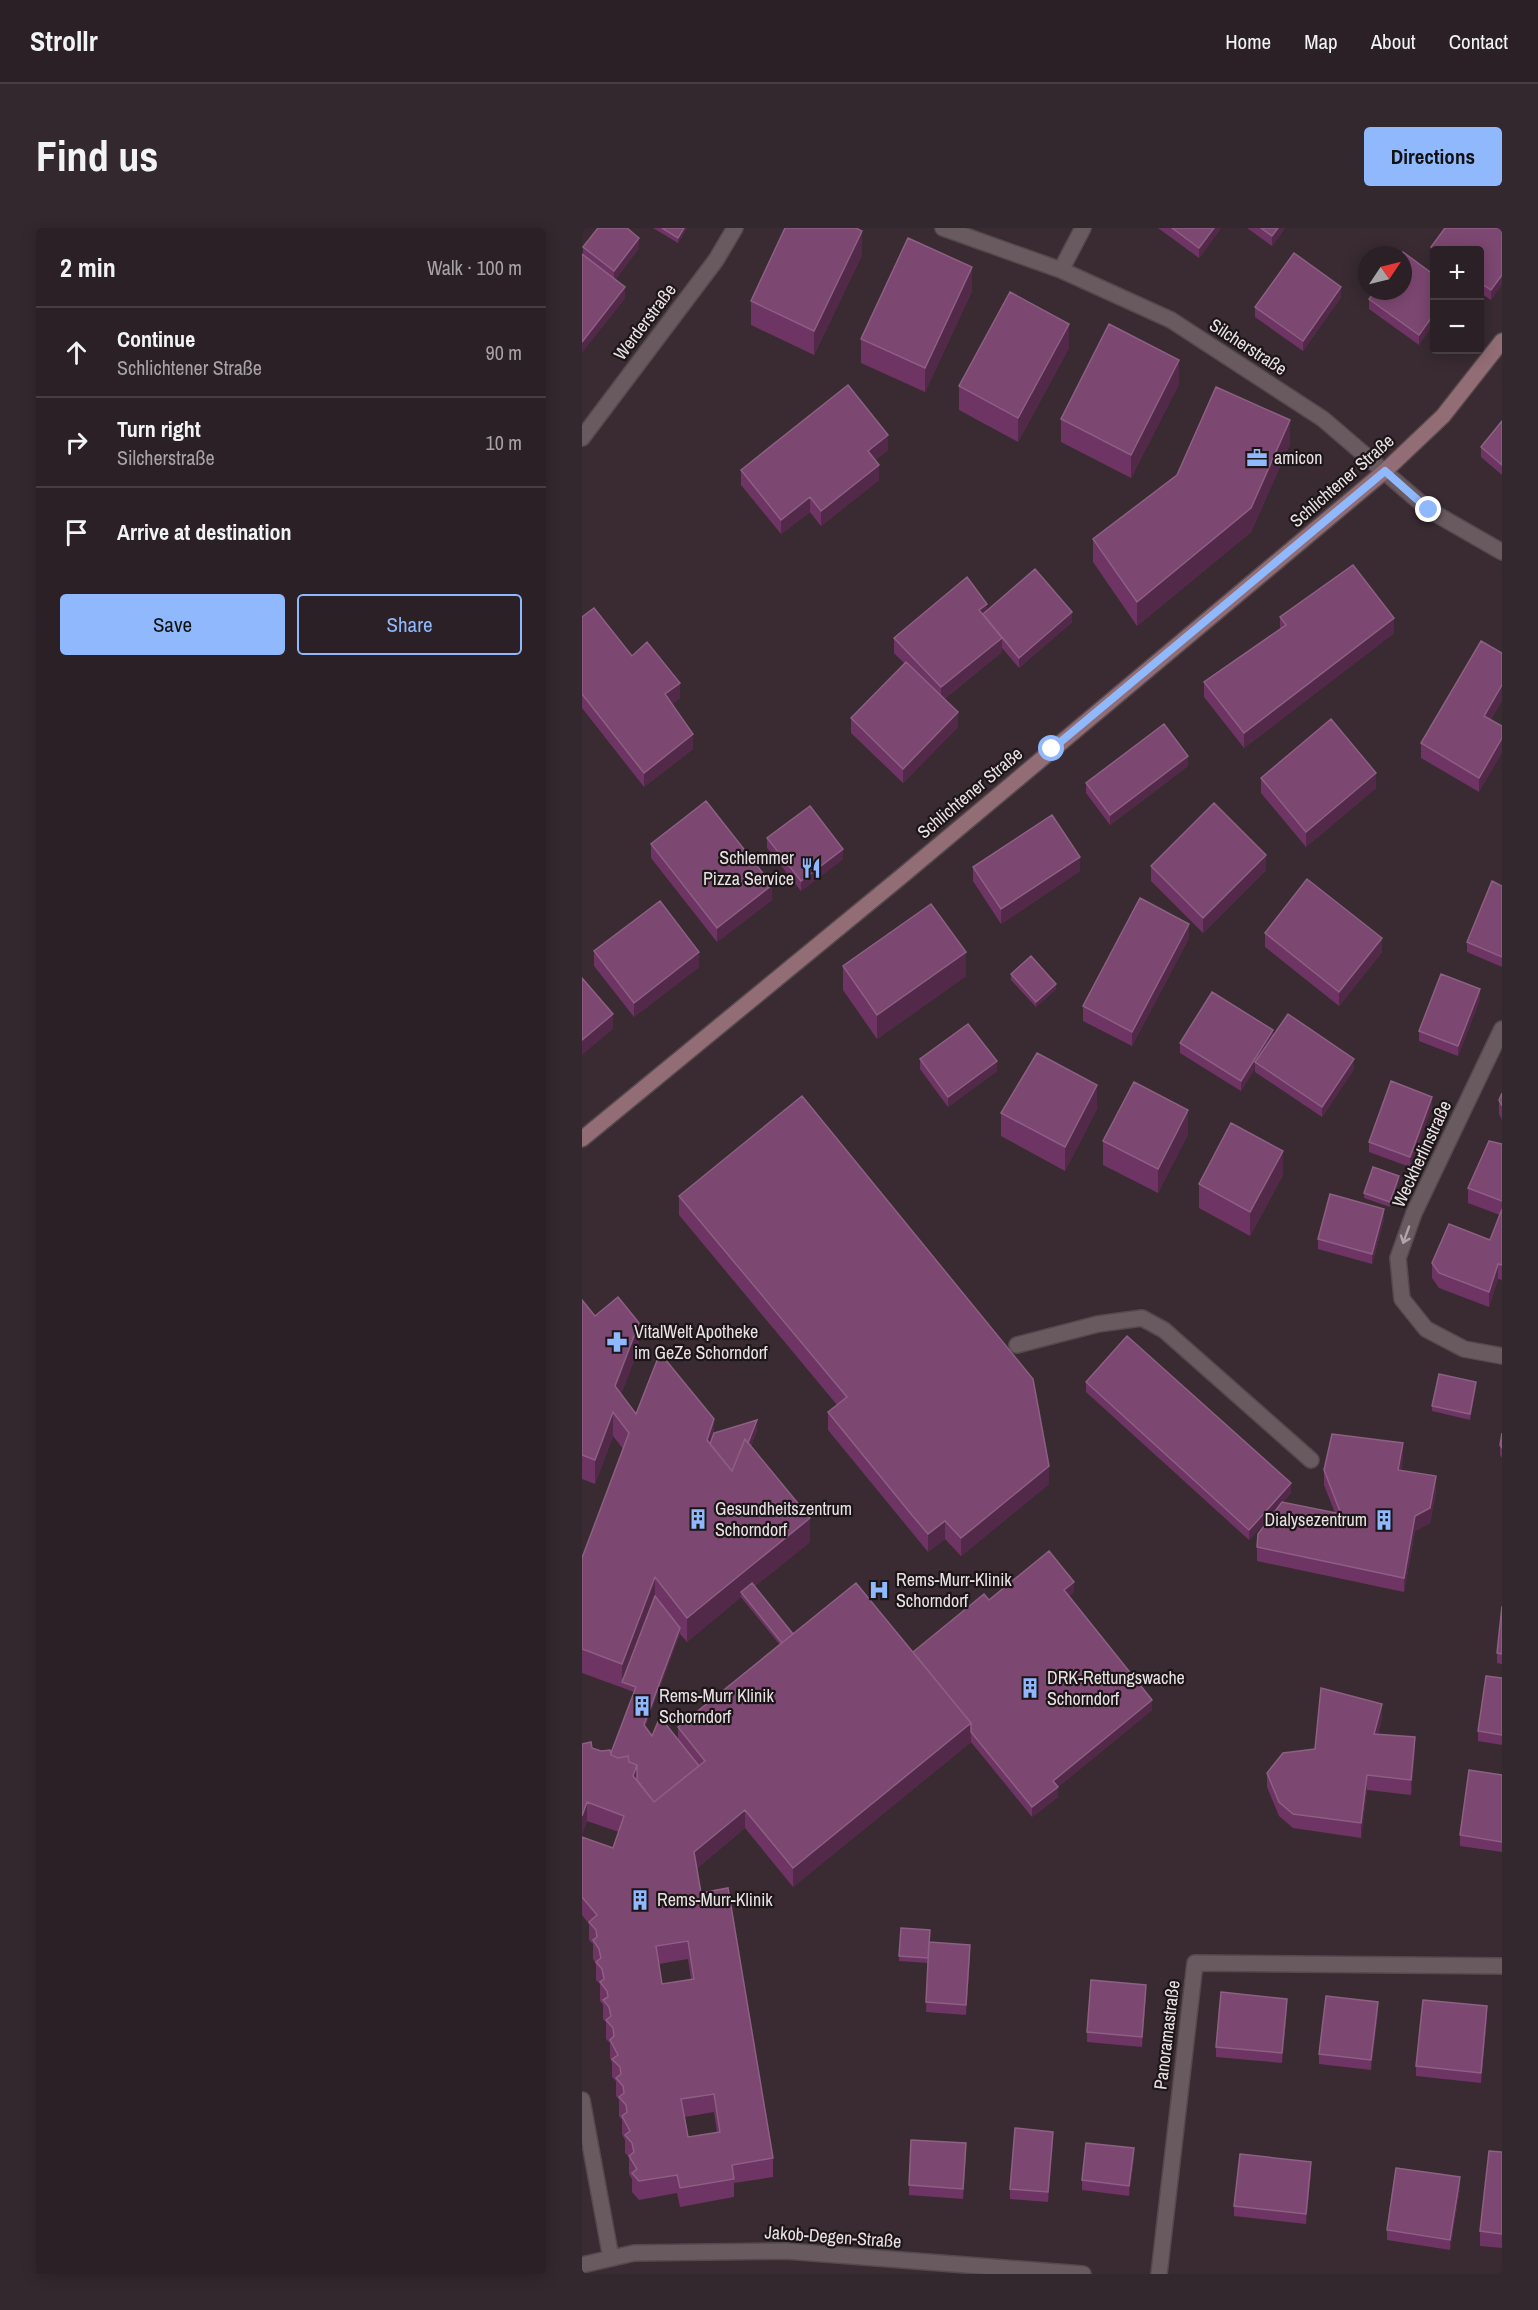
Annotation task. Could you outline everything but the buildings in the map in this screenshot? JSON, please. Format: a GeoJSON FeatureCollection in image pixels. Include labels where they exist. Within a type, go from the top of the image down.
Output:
{"type":"FeatureCollection","features":[{"type":"Feature","properties":{"kind":"main road","name":"Schlichtener Straße"},"geometry":{"type":"LineString","coordinates":[[582,1139],[902,876],[1385,471],[1443,416],[1502,341]]}},
{"type":"Feature","properties":{"kind":"street","name":"Werderstraße"},"geometry":{"type":"LineString","coordinates":[[582,438],[716,260],[735,228]]}},
{"type":"Feature","properties":{"kind":"street","name":"Silcherstraße"},"geometry":{"type":"LineString","coordinates":[[943,228],[1061,270],[1171,320],[1323,419],[1429,510],[1502,552]]}},
{"type":"Feature","properties":{"kind":"street"},"geometry":{"type":"LineString","coordinates":[[1061,270],[1083,228]]}},
{"type":"Feature","properties":{"kind":"street","name":"Weckherlinstraße"},"geometry":{"type":"LineString","coordinates":[[1502,1029],[1414,1213],[1398,1258],[1402,1299],[1426,1329],[1464,1349],[1502,1356]]}},
{"type":"Feature","properties":{"kind":"street"},"geometry":{"type":"LineString","coordinates":[[1017,1345],[1098,1324],[1142,1318],[1164,1330],[1311,1460]]}},
{"type":"Feature","properties":{"kind":"street","name":"Panoramastraße"},"geometry":{"type":"LineString","coordinates":[[1159,2274],[1195,1963],[1502,1966]]}},
{"type":"Feature","properties":{"kind":"street"},"geometry":{"type":"LineString","coordinates":[[582,2100],[611,2258]]}},
{"type":"Feature","properties":{"kind":"street","name":"Jakob-Degen-Straße"},"geometry":{"type":"LineString","coordinates":[[582,2265],[634,2253],[786,2251],[1083,2274]]}},
{"type":"Feature","properties":{"kind":"place","name":"amicon"},"geometry":{"type":"Point","coordinates":[1257,458]}},
{"type":"Feature","properties":{"kind":"place","name":"Schlemmer Pizza Service"},"geometry":{"type":"Point","coordinates":[811,868]}},
{"type":"Feature","properties":{"kind":"place","name":"VitalWelt Apotheke im GeZe Schorndorf"},"geometry":{"type":"Point","coordinates":[617,1342]}},
{"type":"Feature","properties":{"kind":"place","name":"Gesundheitszentrum Schorndorf"},"geometry":{"type":"Point","coordinates":[698,1519]}},
{"type":"Feature","properties":{"kind":"place","name":"Dialysezentrum"},"geometry":{"type":"Point","coordinates":[1384,1520]}},
{"type":"Feature","properties":{"kind":"place","name":"Rems-Murr-Klinik Schorndorf"},"geometry":{"type":"Point","coordinates":[879,1590]}},
{"type":"Feature","properties":{"kind":"place","name":"DRK-Rettungswache Schorndorf"},"geometry":{"type":"Point","coordinates":[1030,1688]}},
{"type":"Feature","properties":{"kind":"place","name":"Rems-Murr Klinik Schorndorf"},"geometry":{"type":"Point","coordinates":[642,1706]}},
{"type":"Feature","properties":{"kind":"place","name":"Rems-Murr-Klinik"},"geometry":{"type":"Point","coordinates":[640,1900]}},
{"type":"Feature","properties":{"kind":"route"},"geometry":{"type":"LineString","coordinates":[[1052,749],[1385,471],[1429,510]]}}]}
